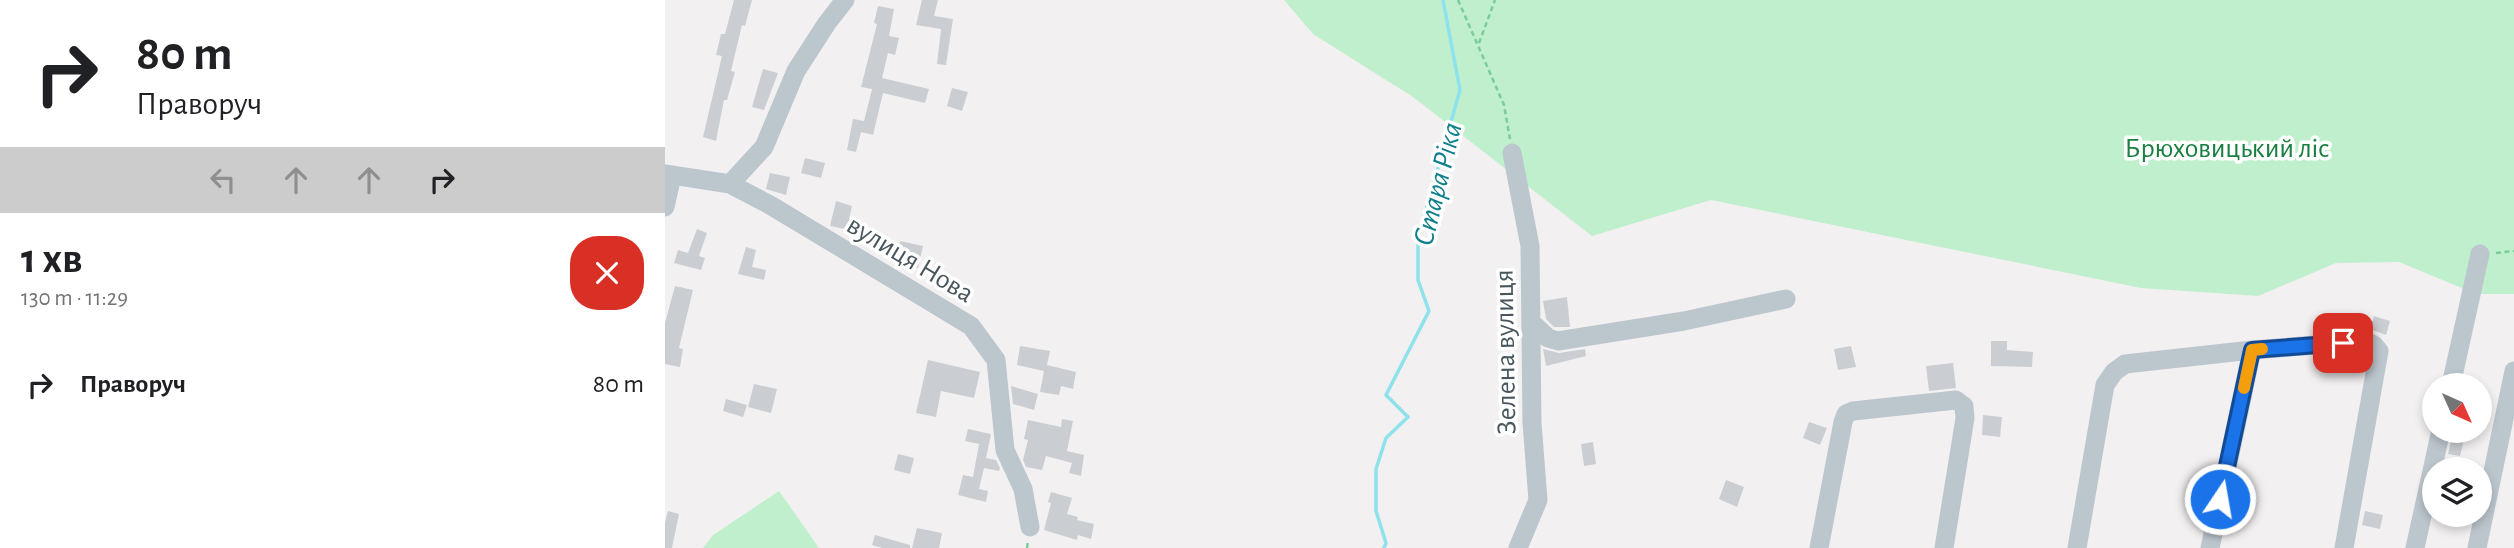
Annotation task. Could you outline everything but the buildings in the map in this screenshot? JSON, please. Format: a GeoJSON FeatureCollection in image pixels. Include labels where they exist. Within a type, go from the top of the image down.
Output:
{"type":"FeatureCollection","features":[{"type":"Feature","properties":{"kind":"street"},"geometry":{"type":"LineString","coordinates":[[730,184],[764,147],[796,71],[845,0]]}},
{"type":"Feature","properties":{"kind":"street","name":"Зелена вулиця"},"geometry":{"type":"LineString","coordinates":[[1512,153],[1530,246],[1532,423],[1538,500],[1518,548]]}},
{"type":"Feature","properties":{"kind":"street"},"geometry":{"type":"LineString","coordinates":[[665,207],[668,175]]}},
{"type":"Feature","properties":{"kind":"street","name":"вулиця Нова"},"geometry":{"type":"LineString","coordinates":[[668,175],[730,184],[770,205],[971,326],[996,360],[1005,450],[1023,489],[1030,527]]}},
{"type":"Feature","properties":{"kind":"street"},"geometry":{"type":"LineString","coordinates":[[2454,373],[2480,254]]}},
{"type":"Feature","properties":{"kind":"street"},"geometry":{"type":"LineString","coordinates":[[1532,323],[1548,338],[1558,341],[1684,321],[1786,299]]}},
{"type":"Feature","properties":{"kind":"street"},"geometry":{"type":"LineString","coordinates":[[2077,548],[2105,385],[2114,372],[2125,364],[2366,341],[2375,345],[2379,351],[2344,548]]}},
{"type":"Feature","properties":{"kind":"street"},"geometry":{"type":"LineString","coordinates":[[2210,548],[2252,350]]}},
{"type":"Feature","properties":{"kind":"street"},"geometry":{"type":"LineString","coordinates":[[2477,548],[2514,371]]}},
{"type":"Feature","properties":{"kind":"street"},"geometry":{"type":"LineString","coordinates":[[1819,548],[1846,414],[1853,411],[1957,400],[1964,406],[1965,418],[1944,548]]}},
{"type":"Feature","properties":{"kind":"street"},"geometry":{"type":"LineString","coordinates":[[2416,548],[2438,443]]}},
{"type":"Feature","properties":{"kind":"path"},"geometry":{"type":"LineString","coordinates":[[1458,0],[1504,105],[1512,153]]}},
{"type":"Feature","properties":{"kind":"path"},"geometry":{"type":"LineString","coordinates":[[1478,44],[1495,0]]}},
{"type":"Feature","properties":{"kind":"path"},"geometry":{"type":"LineString","coordinates":[[2480,254],[2514,251]]}},
{"type":"Feature","properties":{"kind":"green space","name":"Брюховицький ліс"},"geometry":{"type":"Polygon","coordinates":[[[1284,0],[2514,0],[2514,294],[2476,294],[2399,262],[2336,263],[2258,296],[2141,288],[1711,200],[1592,236],[1413,97],[1313,34],[1284,0]]]}},
{"type":"Feature","properties":{"kind":"green space"},"geometry":{"type":"Polygon","coordinates":[[[779,491],[819,548],[703,548],[713,535],[779,491]]]}},
{"type":"Feature","properties":{"kind":"waterway","name":"Стара Ріка"},"geometry":{"type":"LineString","coordinates":[[1384,548],[1386,543],[1376,511],[1376,469],[1386,438],[1408,417],[1386,395],[1429,311],[1418,280],[1418,238],[1460,90],[1443,0]]}},
{"type":"Feature","properties":{"kind":"slow traffic"},"geometry":{"type":"LineString","coordinates":[[2244,388],[2252,350],[2262,349]]}},
{"type":"Feature","properties":{"kind":"route"},"geometry":{"type":"LineString","coordinates":[[2220,499],[2252,350],[2343,343]]}}]}
